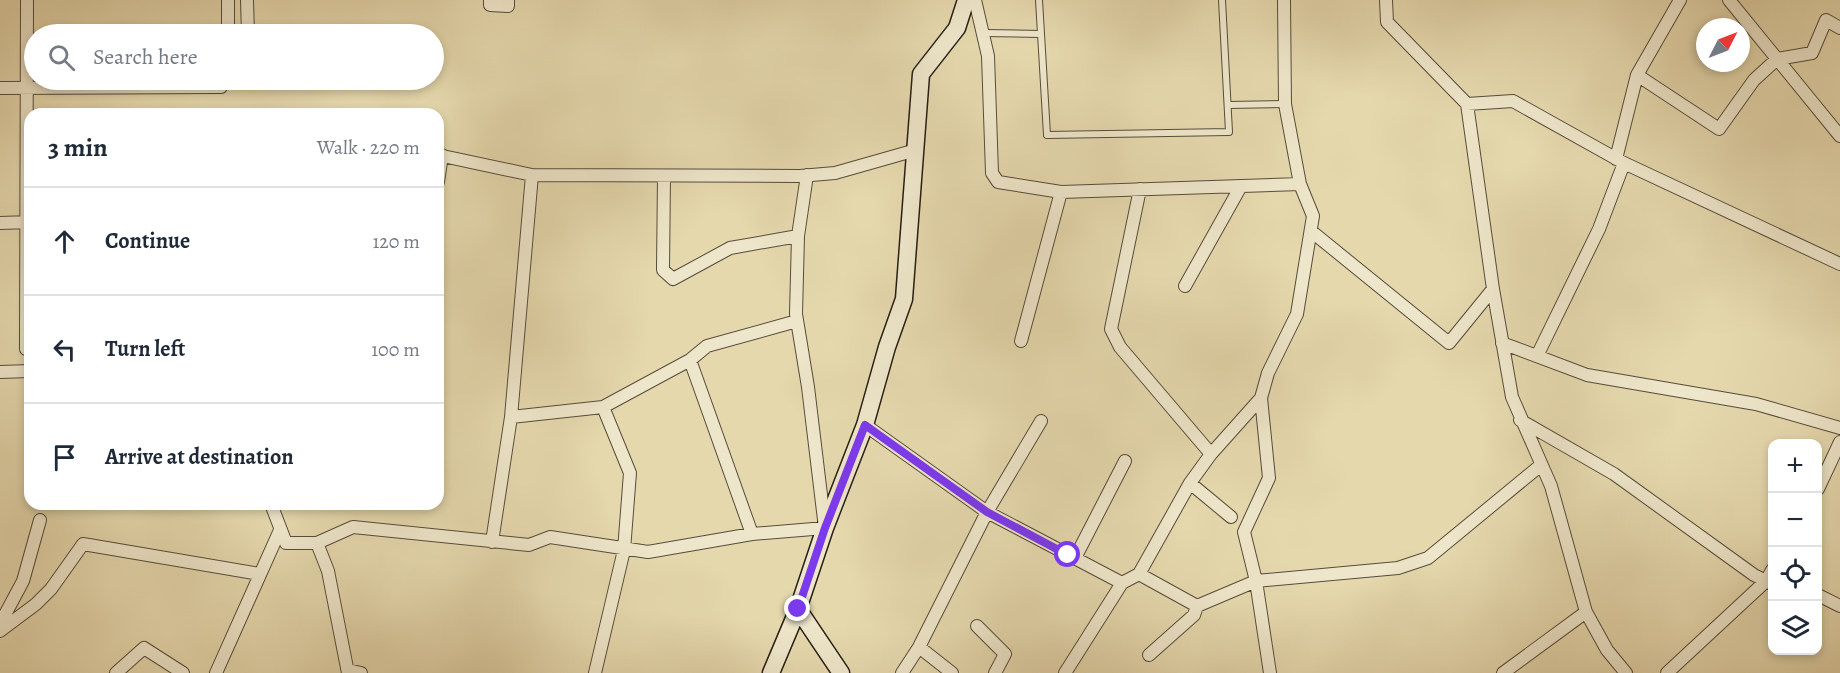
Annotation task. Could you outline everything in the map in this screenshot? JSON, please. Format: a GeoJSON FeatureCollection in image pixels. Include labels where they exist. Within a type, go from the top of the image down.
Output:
{"type":"FeatureCollection","features":[{"type":"Feature","properties":{"kind":"street"},"geometry":{"type":"LineString","coordinates":[[27,0],[27,24]]}},
{"type":"Feature","properties":{"kind":"street"},"geometry":{"type":"LineString","coordinates":[[228,0],[228,24]]}},
{"type":"Feature","properties":{"kind":"street"},"geometry":{"type":"LineString","coordinates":[[247,0],[248,24]]}},
{"type":"Feature","properties":{"kind":"street"},"geometry":{"type":"LineString","coordinates":[[490,0],[490,5],[508,6],[508,0]]}},
{"type":"Feature","properties":{"kind":"street"},"geometry":{"type":"LineString","coordinates":[[771,673],[798,609],[825,528],[865,425],[887,347],[904,298],[921,74],[957,28],[966,0]]}},
{"type":"Feature","properties":{"kind":"street"},"geometry":{"type":"LineString","coordinates":[[975,0],[988,56],[992,173],[998,182],[1061,192],[1300,184]]}},
{"type":"Feature","properties":{"kind":"street"},"geometry":{"type":"LineString","coordinates":[[1270,673],[1256,581],[1244,532],[1269,478],[1261,398],[1268,373],[1297,315],[1313,216],[1300,184],[1285,104],[1284,0]]}},
{"type":"Feature","properties":{"kind":"street"},"geometry":{"type":"LineString","coordinates":[[1386,0],[1387,22],[1467,104],[1493,289],[1512,397],[1520,420],[1551,486],[1586,612],[1607,650],[1626,673]]}},
{"type":"Feature","properties":{"kind":"street"},"geometry":{"type":"LineString","coordinates":[[1537,356],[1599,229],[1620,161],[1637,75],[1680,0]]}},
{"type":"Feature","properties":{"kind":"street"},"geometry":{"type":"LineString","coordinates":[[1729,0],[1840,136]]}},
{"type":"Feature","properties":{"kind":"street"},"geometry":{"type":"LineString","coordinates":[[1637,75],[1719,129],[1754,80],[1777,59],[1812,53],[1826,20],[1840,28]]}},
{"type":"Feature","properties":{"kind":"street"},"geometry":{"type":"LineString","coordinates":[[0,88],[24,88]]}},
{"type":"Feature","properties":{"kind":"street"},"geometry":{"type":"LineString","coordinates":[[27,90],[27,108]]}},
{"type":"Feature","properties":{"kind":"street"},"geometry":{"type":"LineString","coordinates":[[1467,104],[1513,101],[1620,161],[1840,264]]}},
{"type":"Feature","properties":{"kind":"street"},"geometry":{"type":"LineString","coordinates":[[444,156],[532,175],[807,175],[835,173],[916,150]]}},
{"type":"Feature","properties":{"kind":"street"},"geometry":{"type":"LineString","coordinates":[[492,542],[511,417],[532,175]]}},
{"type":"Feature","properties":{"kind":"street"},"geometry":{"type":"LineString","coordinates":[[807,175],[798,236],[797,321],[808,387],[825,528]]}},
{"type":"Feature","properties":{"kind":"street"},"geometry":{"type":"LineString","coordinates":[[664,176],[663,270],[673,279],[730,248],[798,236]]}},
{"type":"Feature","properties":{"kind":"street"},"geometry":{"type":"LineString","coordinates":[[1185,286],[1241,186]]}},
{"type":"Feature","properties":{"kind":"street"},"geometry":{"type":"LineString","coordinates":[[1140,189],[1111,329],[1120,348],[1211,454]]}},
{"type":"Feature","properties":{"kind":"street"},"geometry":{"type":"LineString","coordinates":[[1021,341],[1061,192]]}},
{"type":"Feature","properties":{"kind":"street"},"geometry":{"type":"LineString","coordinates":[[0,223],[24,223]]}},
{"type":"Feature","properties":{"kind":"street"},"geometry":{"type":"LineString","coordinates":[[1311,231],[1449,343],[1493,289]]}},
{"type":"Feature","properties":{"kind":"street"},"geometry":{"type":"LineString","coordinates":[[511,417],[603,407],[690,360],[707,346],[797,321]]}},
{"type":"Feature","properties":{"kind":"street"},"geometry":{"type":"LineString","coordinates":[[1502,343],[1587,375],[1756,404],[1840,428]]}},
{"type":"Feature","properties":{"kind":"street"},"geometry":{"type":"LineString","coordinates":[[690,360],[752,534]]}},
{"type":"Feature","properties":{"kind":"street"},"geometry":{"type":"LineString","coordinates":[[0,372],[24,370]]}},
{"type":"Feature","properties":{"kind":"street"},"geometry":{"type":"LineString","coordinates":[[1065,673],[1122,583],[1139,574],[1190,483],[1211,454],[1261,398]]}},
{"type":"Feature","properties":{"kind":"street"},"geometry":{"type":"LineString","coordinates":[[595,673],[624,550],[630,473],[603,407]]}},
{"type":"Feature","properties":{"kind":"street"},"geometry":{"type":"LineString","coordinates":[[1520,420],[1614,474],[1768,577]]}},
{"type":"Feature","properties":{"kind":"street"},"geometry":{"type":"LineString","coordinates":[[902,673],[919,647],[987,512],[1041,421]]}},
{"type":"Feature","properties":{"kind":"street"},"geometry":{"type":"LineString","coordinates":[[865,425],[987,512],[1122,583]]}},
{"type":"Feature","properties":{"kind":"street"},"geometry":{"type":"LineString","coordinates":[[1822,480],[1840,442]]}},
{"type":"Feature","properties":{"kind":"street"},"geometry":{"type":"LineString","coordinates":[[1075,558],[1125,460]]}},
{"type":"Feature","properties":{"kind":"street"},"geometry":{"type":"LineString","coordinates":[[1149,656],[1194,615],[1197,606],[1256,581],[1398,568],[1428,558],[1541,465]]}},
{"type":"Feature","properties":{"kind":"street"},"geometry":{"type":"LineString","coordinates":[[1190,483],[1231,517]]}},
{"type":"Feature","properties":{"kind":"street"},"geometry":{"type":"LineString","coordinates":[[273,510],[286,543],[317,543],[353,527],[529,545],[550,537],[648,552],[752,534],[825,528]]}},
{"type":"Feature","properties":{"kind":"street"},"geometry":{"type":"LineString","coordinates":[[0,624],[23,581],[40,520]]}},
{"type":"Feature","properties":{"kind":"street"},"geometry":{"type":"LineString","coordinates":[[216,673],[280,530]]}},
{"type":"Feature","properties":{"kind":"street"},"geometry":{"type":"LineString","coordinates":[[317,543],[328,572],[348,672],[362,673]]}},
{"type":"Feature","properties":{"kind":"street"},"geometry":{"type":"LineString","coordinates":[[0,631],[44,596],[83,544],[260,574]]}},
{"type":"Feature","properties":{"kind":"street"},"geometry":{"type":"LineString","coordinates":[[1139,574],[1197,606]]}},
{"type":"Feature","properties":{"kind":"street"},"geometry":{"type":"LineString","coordinates":[[1667,673],[1768,580]]}},
{"type":"Feature","properties":{"kind":"street"},"geometry":{"type":"LineString","coordinates":[[1822,597],[1840,606]]}},
{"type":"Feature","properties":{"kind":"street"},"geometry":{"type":"LineString","coordinates":[[798,609],[841,673]]}},
{"type":"Feature","properties":{"kind":"street"},"geometry":{"type":"LineString","coordinates":[[1503,673],[1586,612]]}},
{"type":"Feature","properties":{"kind":"street"},"geometry":{"type":"LineString","coordinates":[[977,626],[1005,654],[995,673]]}},
{"type":"Feature","properties":{"kind":"street"},"geometry":{"type":"LineString","coordinates":[[919,647],[951,673]]}},
{"type":"Feature","properties":{"kind":"street"},"geometry":{"type":"LineString","coordinates":[[116,673],[144,648],[183,673]]}},
{"type":"Feature","properties":{"kind":"lane"},"geometry":{"type":"LineString","coordinates":[[1039,0],[1047,135],[1228,132],[1222,0]]}},
{"type":"Feature","properties":{"kind":"lane"},"geometry":{"type":"LineString","coordinates":[[982,33],[1040,34]]}},
{"type":"Feature","properties":{"kind":"lane"},"geometry":{"type":"LineString","coordinates":[[1228,105],[1285,104]]}},
{"type":"Feature","properties":{"kind":"route"},"geometry":{"type":"LineString","coordinates":[[798,609],[825,528],[865,425],[929,473],[987,512],[1068,555]]}}]}
